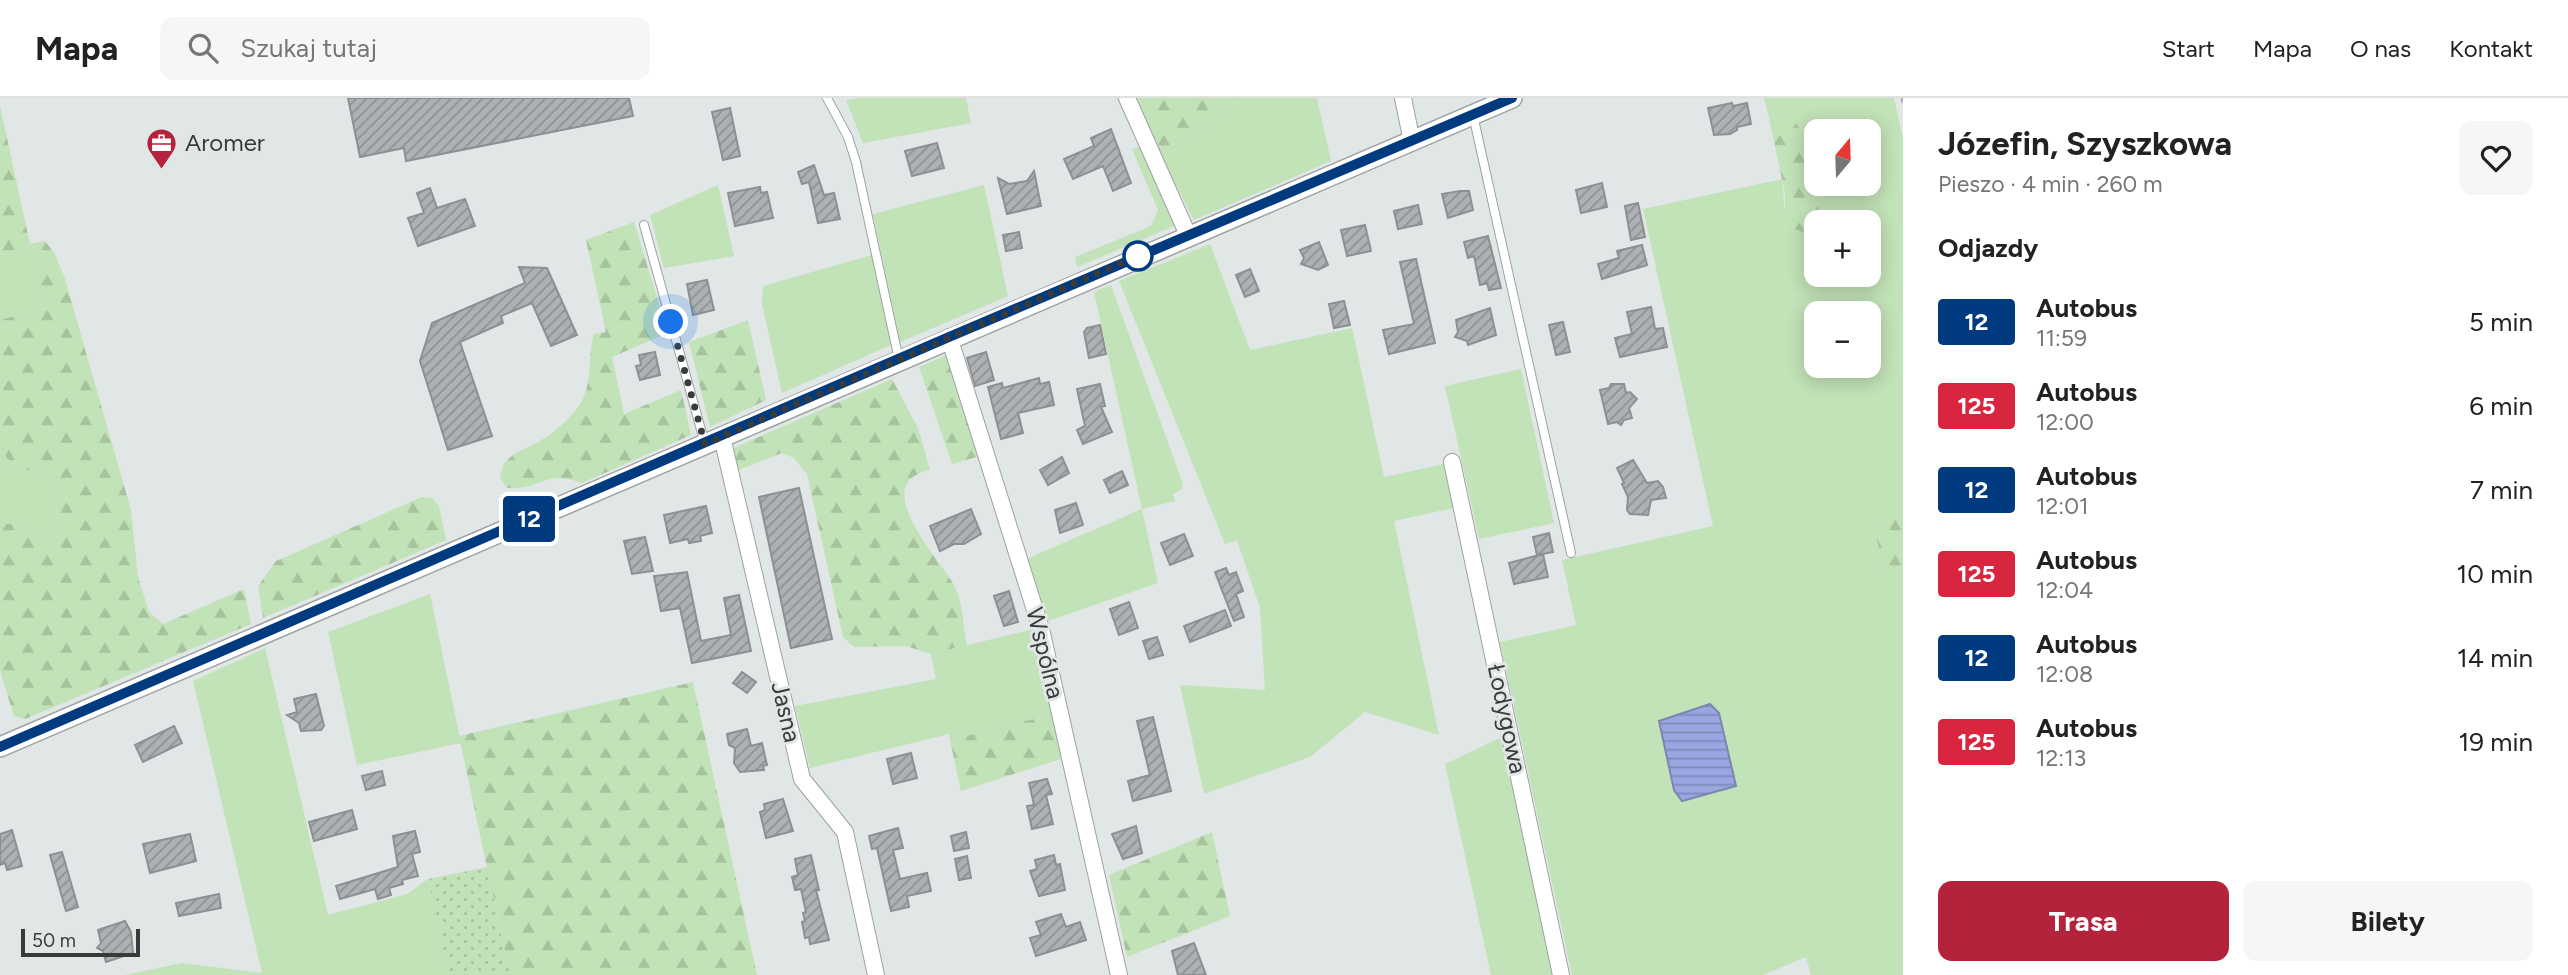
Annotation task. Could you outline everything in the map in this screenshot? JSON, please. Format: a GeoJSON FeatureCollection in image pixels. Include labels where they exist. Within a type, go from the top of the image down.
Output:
{"type":"FeatureCollection","features":[{"type":"Feature","properties":{"kind":"street"},"geometry":{"type":"LineString","coordinates":[[1127,98],[1188,235]]}},
{"type":"Feature","properties":{"kind":"street"},"geometry":{"type":"LineString","coordinates":[[1403,98],[1412,142]]}},
{"type":"Feature","properties":{"kind":"street"},"geometry":{"type":"LineString","coordinates":[[0,746],[949,337],[1512,98]]}},
{"type":"Feature","properties":{"kind":"street","name":"Wspólna"},"geometry":{"type":"LineString","coordinates":[[949,337],[1041,629],[1119,975]]}},
{"type":"Feature","properties":{"kind":"street","name":"Jasna"},"geometry":{"type":"LineString","coordinates":[[714,440],[802,779],[845,832],[876,975]]}},
{"type":"Feature","properties":{"kind":"street","name":"Łodygowa"},"geometry":{"type":"LineString","coordinates":[[1452,462],[1561,975]]}},
{"type":"Feature","properties":{"kind":"lane"},"geometry":{"type":"LineString","coordinates":[[827,98],[848,137],[856,162],[900,360]]}},
{"type":"Feature","properties":{"kind":"lane"},"geometry":{"type":"LineString","coordinates":[[1473,115],[1571,553]]}},
{"type":"Feature","properties":{"kind":"lane"},"geometry":{"type":"LineString","coordinates":[[644,225],[714,440]]}},
{"type":"Feature","properties":{"kind":"path"},"geometry":{"type":"LineString","coordinates":[[1902,98],[1903,104]]}},
{"type":"Feature","properties":{"kind":"green space"},"geometry":{"type":"Polygon","coordinates":[[[966,98],[971,123],[863,143],[846,100],[966,98]]]}},
{"type":"Feature","properties":{"kind":"green space"},"geometry":{"type":"Polygon","coordinates":[[[1134,98],[1239,98],[1206,132],[1158,151],[1134,98]]]}},
{"type":"Feature","properties":{"kind":"green space"},"geometry":{"type":"Polygon","coordinates":[[[1239,98],[1317,98],[1331,161],[1194,220],[1158,151],[1206,132],[1239,98]]]}},
{"type":"Feature","properties":{"kind":"green space"},"geometry":{"type":"Polygon","coordinates":[[[1764,98],[1894,98],[1903,138],[1903,517],[1874,523],[1885,574],[1903,570],[1903,975],[1811,975],[1806,957],[1763,975],[1572,975],[1500,642],[1576,625],[1562,560],[1713,526],[1643,209],[1782,179],[1785,214],[1804,230],[1804,287],[1881,287],[1881,210],[1818,210],[1818,196],[1881,196],[1881,119],[1804,119],[1804,137],[1781,114],[1769,118],[1764,98]]]}},
{"type":"Feature","properties":{"kind":"green space"},"geometry":{"type":"Polygon","coordinates":[[[0,106],[30,244],[45,241],[55,254],[65,279],[131,510],[138,577],[149,612],[163,624],[244,589],[251,624],[25,719],[14,716],[0,670],[0,524],[16,524],[46,540],[57,537],[60,529],[50,476],[14,466],[0,450],[0,320],[45,308],[30,245],[8,255],[0,253],[0,106]]]}},
{"type":"Feature","properties":{"kind":"green space"},"geometry":{"type":"Polygon","coordinates":[[[1781,114],[1792,120],[1804,136],[1804,196],[1818,196],[1819,210],[1804,210],[1804,233],[1795,229],[1785,214],[1785,194],[1769,118],[1781,114]]]}},
{"type":"Feature","properties":{"kind":"green space"},"geometry":{"type":"Polygon","coordinates":[[[1140,147],[1174,226],[1077,267],[1075,257],[1151,226],[1158,210],[1132,149],[1140,147]]]}},
{"type":"Feature","properties":{"kind":"green space"},"geometry":{"type":"Polygon","coordinates":[[[718,185],[734,256],[664,268],[650,215],[718,185]]]}},
{"type":"Feature","properties":{"kind":"green space"},"geometry":{"type":"Polygon","coordinates":[[[984,185],[1008,296],[900,342],[873,214],[984,185]]]}},
{"type":"Feature","properties":{"kind":"green space"},"geometry":{"type":"Polygon","coordinates":[[[634,222],[668,333],[612,357],[624,414],[681,390],[691,435],[582,483],[559,478],[519,488],[507,488],[500,478],[506,462],[555,431],[578,407],[588,381],[594,334],[606,332],[586,240],[634,222]]]}},
{"type":"Feature","properties":{"kind":"green space"},"geometry":{"type":"Polygon","coordinates":[[[1210,244],[1250,350],[1352,328],[1384,477],[1444,464],[1453,508],[1394,521],[1439,735],[1365,712],[1310,757],[1204,794],[1180,685],[1265,690],[1260,608],[1237,540],[1225,544],[1119,281],[1210,244]]]}},
{"type":"Feature","properties":{"kind":"green space"},"geometry":{"type":"Polygon","coordinates":[[[30,245],[45,308],[0,320],[0,253],[8,255],[30,245]]]}},
{"type":"Feature","properties":{"kind":"green space"},"geometry":{"type":"Polygon","coordinates":[[[872,255],[891,345],[782,393],[762,304],[763,286],[872,255]]]}},
{"type":"Feature","properties":{"kind":"green space"},"geometry":{"type":"Polygon","coordinates":[[[1111,285],[1183,484],[1182,489],[1173,494],[1175,501],[1142,509],[1094,292],[1111,285]]]}},
{"type":"Feature","properties":{"kind":"green space"},"geometry":{"type":"Polygon","coordinates":[[[748,320],[766,400],[710,427],[689,342],[748,320]]]}},
{"type":"Feature","properties":{"kind":"green space"},"geometry":{"type":"Polygon","coordinates":[[[949,354],[980,456],[952,464],[919,367],[949,354]]]}},
{"type":"Feature","properties":{"kind":"green space"},"geometry":{"type":"Polygon","coordinates":[[[1521,369],[1554,523],[1479,539],[1445,386],[1521,369]]]}},
{"type":"Feature","properties":{"kind":"green space"},"geometry":{"type":"Polygon","coordinates":[[[892,379],[918,428],[930,470],[912,478],[905,491],[906,507],[925,543],[955,587],[967,645],[931,654],[906,646],[854,647],[843,637],[807,474],[794,458],[782,453],[736,471],[731,449],[892,379]]]}},
{"type":"Feature","properties":{"kind":"green space"},"geometry":{"type":"Polygon","coordinates":[[[0,450],[14,466],[50,476],[60,529],[57,537],[46,540],[16,524],[0,524],[0,450]]]}},
{"type":"Feature","properties":{"kind":"green space"},"geometry":{"type":"Polygon","coordinates":[[[422,497],[432,498],[439,506],[446,540],[263,618],[258,586],[276,561],[422,497]]]}},
{"type":"Feature","properties":{"kind":"green space"},"geometry":{"type":"Polygon","coordinates":[[[1142,509],[1158,583],[1045,622],[1026,559],[1142,509]]]}},
{"type":"Feature","properties":{"kind":"green space"},"geometry":{"type":"Polygon","coordinates":[[[1903,517],[1903,570],[1885,574],[1873,523],[1903,517]]]}},
{"type":"Feature","properties":{"kind":"green space"},"geometry":{"type":"Polygon","coordinates":[[[430,594],[461,743],[357,765],[328,632],[430,594]]]}},
{"type":"Feature","properties":{"kind":"green space"},"geometry":{"type":"Polygon","coordinates":[[[1033,629],[1053,714],[950,740],[949,734],[810,768],[795,706],[936,679],[931,654],[1033,629]]]}},
{"type":"Feature","properties":{"kind":"green space"},"geometry":{"type":"Polygon","coordinates":[[[265,648],[328,915],[407,894],[428,879],[449,975],[125,975],[182,963],[262,973],[193,681],[265,648]]]}},
{"type":"Feature","properties":{"kind":"green space"},"geometry":{"type":"Polygon","coordinates":[[[693,682],[757,975],[510,975],[459,736],[693,682]]]}},
{"type":"Feature","properties":{"kind":"green space"},"geometry":{"type":"Polygon","coordinates":[[[1053,714],[1064,758],[961,791],[950,740],[1053,714]]]}},
{"type":"Feature","properties":{"kind":"green space"},"geometry":{"type":"Polygon","coordinates":[[[1502,737],[1553,975],[1491,975],[1445,764],[1502,737]]]}},
{"type":"Feature","properties":{"kind":"green space"},"geometry":{"type":"Polygon","coordinates":[[[1212,832],[1230,916],[1127,957],[1109,875],[1212,832]]]}},
{"type":"Feature","properties":{"kind":"green space"},"geometry":{"type":"Polygon","coordinates":[[[487,867],[510,975],[449,975],[428,879],[487,867]]]}},
{"type":"Feature","properties":{"kind":"water"},"geometry":{"type":"Polygon","coordinates":[[[1710,704],[1719,713],[1736,786],[1682,801],[1674,790],[1659,721],[1710,704]]]}},
{"type":"Feature","properties":{"kind":"building"},"geometry":{"type":"Polygon","coordinates":[[[348,98],[629,98],[633,116],[406,161],[404,148],[360,157],[348,98]]]}},
{"type":"Feature","properties":{"kind":"building"},"geometry":{"type":"Polygon","coordinates":[[[1732,103],[1733,106],[1747,103],[1751,124],[1737,127],[1737,130],[1730,134],[1714,135],[1708,108],[1732,103]]]}},
{"type":"Feature","properties":{"kind":"building"},"geometry":{"type":"Polygon","coordinates":[[[730,108],[740,156],[723,160],[712,112],[730,108]]]}},
{"type":"Feature","properties":{"kind":"building"},"geometry":{"type":"Polygon","coordinates":[[[1111,129],[1131,183],[1113,191],[1103,166],[1073,179],[1064,159],[1094,146],[1091,138],[1111,129]]]}},
{"type":"Feature","properties":{"kind":"building"},"geometry":{"type":"Polygon","coordinates":[[[937,143],[944,168],[912,176],[905,151],[937,143]]]}},
{"type":"Feature","properties":{"kind":"building"},"geometry":{"type":"Polygon","coordinates":[[[814,165],[824,195],[834,193],[840,219],[818,223],[809,182],[802,184],[798,172],[814,165]]]}},
{"type":"Feature","properties":{"kind":"building"},"geometry":{"type":"Polygon","coordinates":[[[1034,171],[1041,206],[1007,214],[998,178],[1009,184],[1027,181],[1034,171]]]}},
{"type":"Feature","properties":{"kind":"building"},"geometry":{"type":"Polygon","coordinates":[[[1602,183],[1607,207],[1581,213],[1576,190],[1602,183]]]}},
{"type":"Feature","properties":{"kind":"building"},"geometry":{"type":"Polygon","coordinates":[[[760,187],[761,193],[767,192],[773,218],[735,226],[728,193],[760,187]]]}},
{"type":"Feature","properties":{"kind":"building"},"geometry":{"type":"Polygon","coordinates":[[[430,188],[437,208],[465,199],[475,226],[418,246],[408,218],[424,213],[417,193],[430,188]]]}},
{"type":"Feature","properties":{"kind":"building"},"geometry":{"type":"Polygon","coordinates":[[[1469,191],[1473,210],[1448,218],[1442,194],[1469,191]]]}},
{"type":"Feature","properties":{"kind":"building"},"geometry":{"type":"Polygon","coordinates":[[[1638,203],[1645,237],[1631,240],[1625,206],[1638,203]]]}},
{"type":"Feature","properties":{"kind":"building"},"geometry":{"type":"Polygon","coordinates":[[[1418,205],[1422,224],[1398,229],[1394,211],[1418,205]]]}},
{"type":"Feature","properties":{"kind":"building"},"geometry":{"type":"Polygon","coordinates":[[[1365,225],[1371,251],[1347,256],[1341,230],[1365,225]]]}},
{"type":"Feature","properties":{"kind":"building"},"geometry":{"type":"Polygon","coordinates":[[[1019,232],[1022,248],[1006,251],[1003,235],[1019,232]]]}},
{"type":"Feature","properties":{"kind":"building"},"geometry":{"type":"Polygon","coordinates":[[[1488,236],[1501,288],[1489,290],[1487,283],[1480,285],[1474,256],[1468,258],[1464,242],[1488,236]]]}},
{"type":"Feature","properties":{"kind":"building"},"geometry":{"type":"Polygon","coordinates":[[[1319,242],[1328,265],[1318,270],[1301,264],[1304,258],[1300,250],[1319,242]]]}},
{"type":"Feature","properties":{"kind":"building"},"geometry":{"type":"Polygon","coordinates":[[[1642,245],[1647,265],[1602,279],[1598,264],[1619,258],[1617,251],[1642,245]]]}},
{"type":"Feature","properties":{"kind":"building"},"geometry":{"type":"Polygon","coordinates":[[[1416,259],[1435,343],[1389,354],[1383,330],[1414,324],[1400,262],[1416,259]]]}},
{"type":"Feature","properties":{"kind":"building"},"geometry":{"type":"Polygon","coordinates":[[[519,267],[547,268],[577,335],[551,346],[532,303],[501,316],[503,323],[460,342],[492,436],[448,450],[420,361],[432,323],[525,283],[519,267]]]}},
{"type":"Feature","properties":{"kind":"building"},"geometry":{"type":"Polygon","coordinates":[[[1250,269],[1259,291],[1245,297],[1236,275],[1250,269]]]}},
{"type":"Feature","properties":{"kind":"building"},"geometry":{"type":"Polygon","coordinates":[[[707,280],[714,310],[693,315],[687,284],[707,280]]]}},
{"type":"Feature","properties":{"kind":"building"},"geometry":{"type":"Polygon","coordinates":[[[1344,301],[1350,325],[1334,328],[1329,304],[1344,301]]]}},
{"type":"Feature","properties":{"kind":"building"},"geometry":{"type":"Polygon","coordinates":[[[1651,307],[1655,329],[1663,328],[1667,347],[1620,357],[1615,338],[1632,334],[1627,312],[1651,307]]]}},
{"type":"Feature","properties":{"kind":"building"},"geometry":{"type":"Polygon","coordinates":[[[1490,308],[1496,335],[1468,345],[1467,341],[1455,337],[1458,332],[1456,320],[1490,308]]]}},
{"type":"Feature","properties":{"kind":"building"},"geometry":{"type":"Polygon","coordinates":[[[1563,322],[1570,352],[1556,355],[1549,325],[1563,322]]]}},
{"type":"Feature","properties":{"kind":"building"},"geometry":{"type":"Polygon","coordinates":[[[1100,325],[1106,354],[1089,358],[1084,332],[1087,328],[1100,325]]]}},
{"type":"Feature","properties":{"kind":"building"},"geometry":{"type":"Polygon","coordinates":[[[655,352],[660,375],[640,380],[636,366],[641,365],[639,355],[655,352]]]}},
{"type":"Feature","properties":{"kind":"building"},"geometry":{"type":"Polygon","coordinates":[[[986,352],[994,380],[975,386],[967,358],[986,352]]]}},
{"type":"Feature","properties":{"kind":"building"},"geometry":{"type":"Polygon","coordinates":[[[1039,378],[1040,384],[1049,382],[1054,405],[1018,413],[1023,433],[1001,439],[988,387],[1002,383],[1003,388],[1039,378]]]}},
{"type":"Feature","properties":{"kind":"building"},"geometry":{"type":"Polygon","coordinates":[[[1100,384],[1105,406],[1101,407],[1112,432],[1083,444],[1077,430],[1085,426],[1077,389],[1100,384]]]}},
{"type":"Feature","properties":{"kind":"building"},"geometry":{"type":"Polygon","coordinates":[[[1611,384],[1624,384],[1626,393],[1630,392],[1637,399],[1629,408],[1632,418],[1624,420],[1621,425],[1617,422],[1608,424],[1600,390],[1609,388],[1611,384]]]}},
{"type":"Feature","properties":{"kind":"building"},"geometry":{"type":"Polygon","coordinates":[[[1062,457],[1069,473],[1048,485],[1040,470],[1062,457]]]}},
{"type":"Feature","properties":{"kind":"building"},"geometry":{"type":"Polygon","coordinates":[[[1633,460],[1647,483],[1658,481],[1666,498],[1651,500],[1648,515],[1630,514],[1627,510],[1628,497],[1617,468],[1633,460]]]}},
{"type":"Feature","properties":{"kind":"building"},"geometry":{"type":"Polygon","coordinates":[[[1122,471],[1128,485],[1110,493],[1104,480],[1122,471]]]}},
{"type":"Feature","properties":{"kind":"building"},"geometry":{"type":"Polygon","coordinates":[[[799,488],[832,639],[791,648],[759,497],[799,488]]]}},
{"type":"Feature","properties":{"kind":"building"},"geometry":{"type":"Polygon","coordinates":[[[1076,503],[1083,525],[1060,533],[1055,510],[1076,503]]]}},
{"type":"Feature","properties":{"kind":"building"},"geometry":{"type":"Polygon","coordinates":[[[706,506],[712,533],[700,536],[701,541],[689,543],[688,539],[670,543],[664,515],[706,506]]]}},
{"type":"Feature","properties":{"kind":"building"},"geometry":{"type":"Polygon","coordinates":[[[971,509],[981,534],[964,544],[954,544],[940,551],[930,526],[971,509]]]}},
{"type":"Feature","properties":{"kind":"building"},"geometry":{"type":"Polygon","coordinates":[[[1549,533],[1553,552],[1537,555],[1533,537],[1549,533]]]}},
{"type":"Feature","properties":{"kind":"building"},"geometry":{"type":"Polygon","coordinates":[[[1184,534],[1193,556],[1170,565],[1161,543],[1184,534]]]}},
{"type":"Feature","properties":{"kind":"building"},"geometry":{"type":"Polygon","coordinates":[[[645,537],[653,571],[632,574],[624,541],[645,537]]]}},
{"type":"Feature","properties":{"kind":"building"},"geometry":{"type":"Polygon","coordinates":[[[1543,554],[1548,577],[1514,584],[1509,563],[1543,554]]]}},
{"type":"Feature","properties":{"kind":"building"},"geometry":{"type":"Polygon","coordinates":[[[1226,568],[1229,575],[1236,572],[1243,591],[1236,594],[1244,617],[1234,621],[1215,572],[1226,568]]]}},
{"type":"Feature","properties":{"kind":"building"},"geometry":{"type":"Polygon","coordinates":[[[687,572],[701,641],[731,635],[724,598],[739,595],[751,651],[692,663],[680,608],[661,611],[654,576],[687,572]]]}},
{"type":"Feature","properties":{"kind":"building"},"geometry":{"type":"Polygon","coordinates":[[[1009,591],[1018,622],[1004,626],[994,596],[1009,591]]]}},
{"type":"Feature","properties":{"kind":"building"},"geometry":{"type":"Polygon","coordinates":[[[1129,602],[1138,628],[1119,635],[1110,609],[1129,602]]]}},
{"type":"Feature","properties":{"kind":"building"},"geometry":{"type":"Polygon","coordinates":[[[1225,610],[1231,626],[1190,642],[1184,626],[1225,610]]]}},
{"type":"Feature","properties":{"kind":"building"},"geometry":{"type":"Polygon","coordinates":[[[1157,637],[1163,655],[1149,659],[1143,641],[1157,637]]]}},
{"type":"Feature","properties":{"kind":"building"},"geometry":{"type":"Polygon","coordinates":[[[742,672],[756,682],[747,693],[733,683],[742,672]]]}},
{"type":"Feature","properties":{"kind":"building"},"geometry":{"type":"Polygon","coordinates":[[[316,694],[324,726],[321,730],[301,731],[299,723],[287,715],[297,712],[294,699],[316,694]]]}},
{"type":"Feature","properties":{"kind":"building"},"geometry":{"type":"Polygon","coordinates":[[[1153,717],[1171,791],[1133,801],[1128,781],[1150,775],[1137,721],[1153,717]]]}},
{"type":"Feature","properties":{"kind":"building"},"geometry":{"type":"Polygon","coordinates":[[[174,726],[182,743],[143,762],[135,745],[174,726]]]}},
{"type":"Feature","properties":{"kind":"building"},"geometry":{"type":"Polygon","coordinates":[[[747,729],[751,746],[762,743],[767,765],[763,766],[764,770],[740,772],[734,763],[735,748],[729,745],[727,734],[747,729]]]}},
{"type":"Feature","properties":{"kind":"building"},"geometry":{"type":"Polygon","coordinates":[[[911,753],[917,778],[893,784],[887,759],[911,753]]]}},
{"type":"Feature","properties":{"kind":"building"},"geometry":{"type":"Polygon","coordinates":[[[382,771],[385,785],[366,790],[362,776],[382,771]]]}},
{"type":"Feature","properties":{"kind":"building"},"geometry":{"type":"Polygon","coordinates":[[[1047,779],[1052,794],[1046,795],[1053,824],[1032,829],[1027,806],[1034,805],[1029,783],[1047,779]]]}},
{"type":"Feature","properties":{"kind":"building"},"geometry":{"type":"Polygon","coordinates":[[[783,799],[793,831],[766,838],[760,812],[765,810],[764,804],[783,799]]]}},
{"type":"Feature","properties":{"kind":"building"},"geometry":{"type":"Polygon","coordinates":[[[352,810],[357,829],[314,841],[309,822],[352,810]]]}},
{"type":"Feature","properties":{"kind":"building"},"geometry":{"type":"Polygon","coordinates":[[[1136,826],[1142,853],[1123,859],[1112,834],[1136,826]]]}},
{"type":"Feature","properties":{"kind":"building"},"geometry":{"type":"Polygon","coordinates":[[[898,828],[903,848],[893,850],[900,879],[927,873],[931,891],[907,896],[909,907],[891,911],[877,848],[872,849],[869,836],[898,828]]]}},
{"type":"Feature","properties":{"kind":"building"},"geometry":{"type":"Polygon","coordinates":[[[12,830],[22,866],[7,870],[5,863],[0,865],[0,834],[12,830]]]}},
{"type":"Feature","properties":{"kind":"building"},"geometry":{"type":"Polygon","coordinates":[[[415,831],[420,852],[412,854],[418,876],[402,880],[403,884],[389,888],[391,895],[378,899],[375,889],[340,899],[336,886],[398,867],[393,836],[415,831]]]}},
{"type":"Feature","properties":{"kind":"building"},"geometry":{"type":"Polygon","coordinates":[[[966,832],[969,848],[954,851],[951,836],[966,832]]]}},
{"type":"Feature","properties":{"kind":"building"},"geometry":{"type":"Polygon","coordinates":[[[190,834],[196,861],[150,873],[143,844],[190,834]]]}},
{"type":"Feature","properties":{"kind":"building"},"geometry":{"type":"Polygon","coordinates":[[[62,852],[78,907],[66,911],[50,855],[62,852]]]}},
{"type":"Feature","properties":{"kind":"building"},"geometry":{"type":"Polygon","coordinates":[[[811,855],[819,890],[816,890],[829,940],[810,944],[809,937],[805,938],[802,922],[805,921],[803,913],[806,912],[801,889],[795,890],[792,877],[798,875],[795,859],[811,855]]]}},
{"type":"Feature","properties":{"kind":"building"},"geometry":{"type":"Polygon","coordinates":[[[1054,855],[1056,865],[1060,864],[1065,890],[1039,896],[1030,871],[1037,869],[1035,860],[1054,855]]]}},
{"type":"Feature","properties":{"kind":"building"},"geometry":{"type":"Polygon","coordinates":[[[967,856],[971,878],[959,880],[955,859],[967,856]]]}},
{"type":"Feature","properties":{"kind":"building"},"geometry":{"type":"Polygon","coordinates":[[[219,894],[221,908],[179,916],[176,903],[219,894]]]}},
{"type":"Feature","properties":{"kind":"building"},"geometry":{"type":"Polygon","coordinates":[[[1061,914],[1066,927],[1080,922],[1086,940],[1036,956],[1030,938],[1041,935],[1036,922],[1061,914]]]}},
{"type":"Feature","properties":{"kind":"building"},"geometry":{"type":"Polygon","coordinates":[[[125,921],[131,932],[133,953],[106,962],[103,951],[97,948],[101,943],[98,930],[125,921]]]}},
{"type":"Feature","properties":{"kind":"building"},"geometry":{"type":"Polygon","coordinates":[[[1194,943],[1206,975],[1178,975],[1172,951],[1194,943]]]}},
{"type":"Feature","properties":{"kind":"bus line","name":"12"},"geometry":{"type":"LineString","coordinates":[[0,747],[949,337],[1512,98]]}},
{"type":"Feature","properties":{"kind":"place","name":"Aromer"},"geometry":{"type":"Point","coordinates":[162,170]}},
{"type":"Feature","properties":{"kind":"route"},"geometry":{"type":"LineString","coordinates":[[671,322],[705,444],[1147,252],[1138,256]]}}]}
